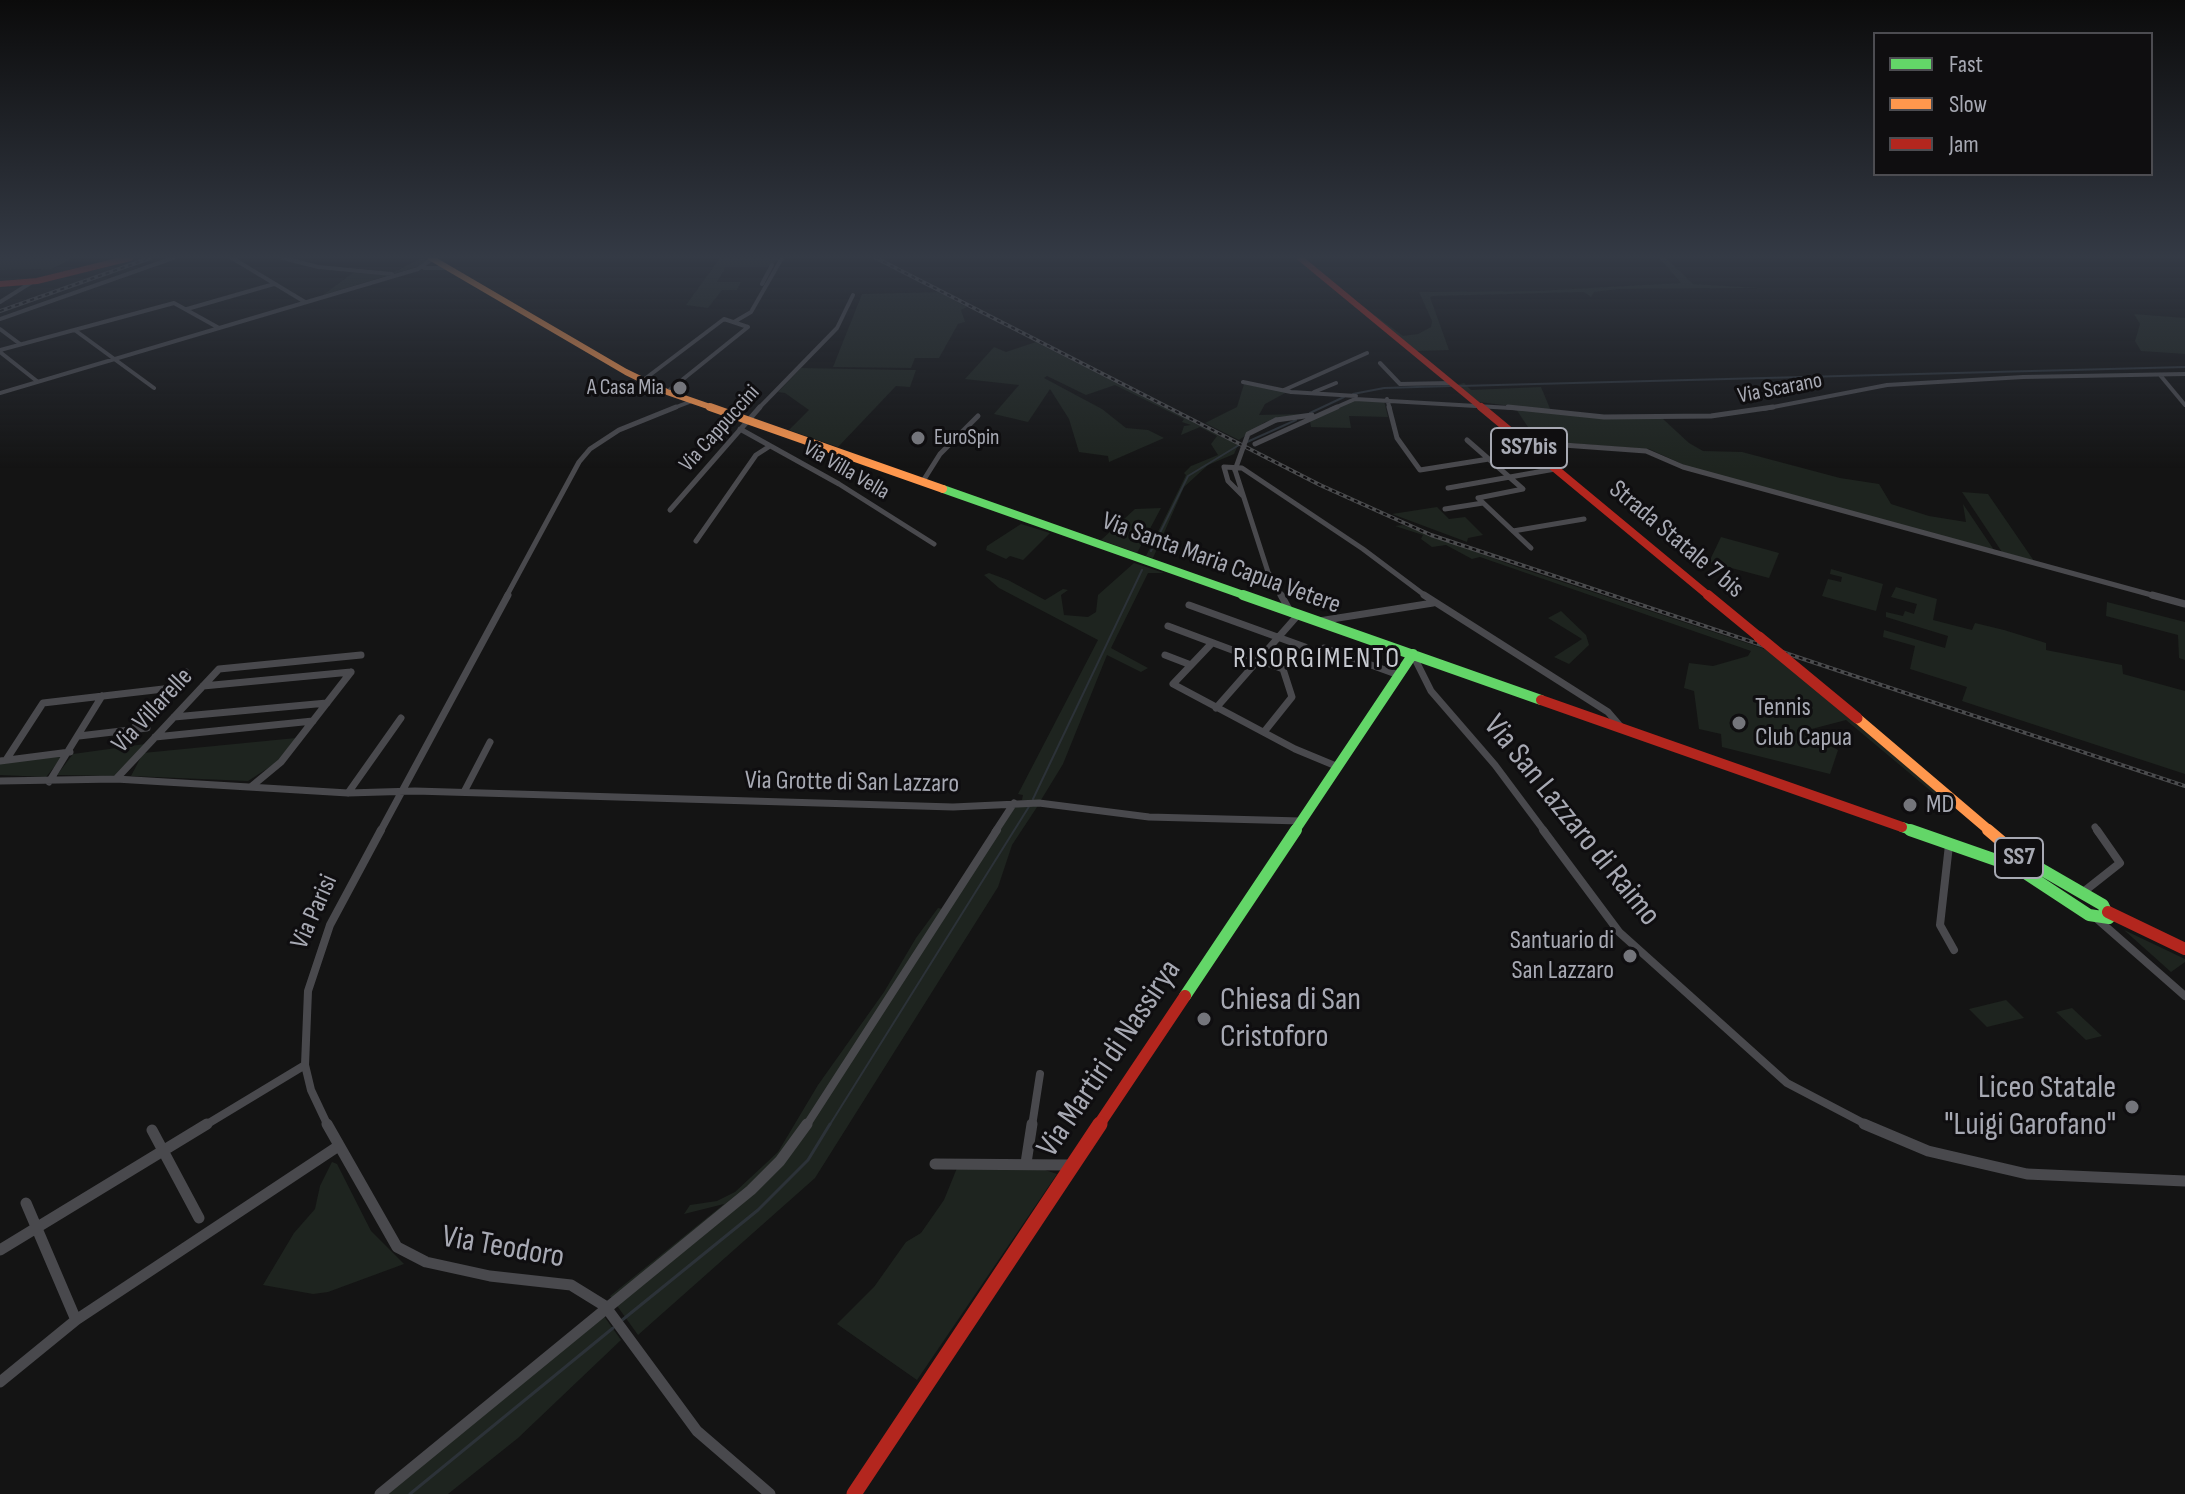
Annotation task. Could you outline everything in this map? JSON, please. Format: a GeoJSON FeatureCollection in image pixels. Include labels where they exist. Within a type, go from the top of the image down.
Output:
{"type":"FeatureCollection","features":[{"type":"Feature","properties":{"kind":"main road","name":"Via Santa Maria Capua Vetere"},"geometry":{"type":"LineString","coordinates":[[547,328],[642,381],[744,424],[923,481],[1949,845],[2018,862]]}},
{"type":"Feature","properties":{"kind":"main road","name":"Strada Statale 7 bis"},"geometry":{"type":"LineString","coordinates":[[1384,328],[1857,718],[2018,862]]}},
{"type":"Feature","properties":{"kind":"main road","name":"Via Martiri di Nassirya"},"geometry":{"type":"LineString","coordinates":[[854,1494],[1396,674],[1413,654]]}},
{"type":"Feature","properties":{"kind":"main road","name":"SS7"},"geometry":{"type":"LineString","coordinates":[[2018,862],[2082,893],[2103,905],[2108,912],[2185,949]]}},
{"type":"Feature","properties":{"kind":"main road","name":"SS7"},"geometry":{"type":"LineString","coordinates":[[2018,862],[2096,918]]}},
{"type":"Feature","properties":{"kind":"main road"},"geometry":{"type":"LineString","coordinates":[[2096,918],[2106,919],[2108,912]]}},
{"type":"Feature","properties":{"kind":"street"},"geometry":{"type":"LineString","coordinates":[[38,382],[1,351],[88,328]]}},
{"type":"Feature","properties":{"kind":"street"},"geometry":{"type":"LineString","coordinates":[[0,393],[219,328]]}},
{"type":"Feature","properties":{"kind":"street"},"geometry":{"type":"LineString","coordinates":[[642,381],[712,328]]}},
{"type":"Feature","properties":{"kind":"street"},"geometry":{"type":"LineString","coordinates":[[667,392],[747,328]]}},
{"type":"Feature","properties":{"kind":"street","name":"Via Cappuccini"},"geometry":{"type":"LineString","coordinates":[[670,510],[744,424],[837,328]]}},
{"type":"Feature","properties":{"kind":"street"},"geometry":{"type":"LineString","coordinates":[[0,329],[20,344]]}},
{"type":"Feature","properties":{"kind":"street"},"geometry":{"type":"LineString","coordinates":[[76,331],[154,388]]}},
{"type":"Feature","properties":{"kind":"street"},"geometry":{"type":"LineString","coordinates":[[1284,390],[1367,353]]}},
{"type":"Feature","properties":{"kind":"street"},"geometry":{"type":"LineString","coordinates":[[1380,363],[1400,384],[1451,383]]}},
{"type":"Feature","properties":{"kind":"street","name":"Via Scarano"},"geometry":{"type":"LineString","coordinates":[[1401,399],[1604,417],[1711,416],[1749,412],[1887,385],[2023,377],[2185,374]]}},
{"type":"Feature","properties":{"kind":"street"},"geometry":{"type":"LineString","coordinates":[[2160,375],[2185,405]]}},
{"type":"Feature","properties":{"kind":"street"},"geometry":{"type":"LineString","coordinates":[[1243,382],[1284,390],[1401,399]]}},
{"type":"Feature","properties":{"kind":"street"},"geometry":{"type":"LineString","coordinates":[[1312,393],[1336,383]]}},
{"type":"Feature","properties":{"kind":"street"},"geometry":{"type":"LineString","coordinates":[[1255,444],[1355,399],[1401,399]]}},
{"type":"Feature","properties":{"kind":"street"},"geometry":{"type":"LineString","coordinates":[[1387,399],[1397,438],[1420,470],[1489,459]]}},
{"type":"Feature","properties":{"kind":"street","name":"Via Parisi"},"geometry":{"type":"LineString","coordinates":[[337,1147],[311,1090],[305,1065],[304,1021],[319,951],[400,792],[579,462],[590,449],[619,430],[692,401]]}},
{"type":"Feature","properties":{"kind":"street"},"geometry":{"type":"LineString","coordinates":[[1216,708],[1279,637],[1295,614],[1268,572],[1250,508],[1235,470],[1248,434],[1276,420],[1314,415]]}},
{"type":"Feature","properties":{"kind":"street"},"geometry":{"type":"LineString","coordinates":[[923,481],[940,454],[978,416]]}},
{"type":"Feature","properties":{"kind":"street","name":"Via Villa Vella"},"geometry":{"type":"LineString","coordinates":[[744,424],[770,446],[934,544]]}},
{"type":"Feature","properties":{"kind":"street"},"geometry":{"type":"LineString","coordinates":[[1467,440],[1523,489],[1478,498],[1531,548]]}},
{"type":"Feature","properties":{"kind":"street"},"geometry":{"type":"LineString","coordinates":[[1522,442],[1646,451],[1683,467],[2185,604]]}},
{"type":"Feature","properties":{"kind":"street"},"geometry":{"type":"LineString","coordinates":[[696,541],[756,455],[770,446]]}},
{"type":"Feature","properties":{"kind":"street"},"geometry":{"type":"LineString","coordinates":[[1243,496],[1228,481],[1224,467],[1242,468],[1363,549],[1434,603],[1608,712],[1621,727]]}},
{"type":"Feature","properties":{"kind":"street"},"geometry":{"type":"LineString","coordinates":[[1448,488],[1555,469]]}},
{"type":"Feature","properties":{"kind":"street"},"geometry":{"type":"LineString","coordinates":[[1445,509],[1483,503]]}},
{"type":"Feature","properties":{"kind":"street"},"geometry":{"type":"LineString","coordinates":[[1513,531],[1584,519]]}},
{"type":"Feature","properties":{"kind":"street"},"geometry":{"type":"LineString","coordinates":[[1317,622],[1434,603]]}},
{"type":"Feature","properties":{"kind":"street"},"geometry":{"type":"LineString","coordinates":[[1189,605],[1305,647]]}},
{"type":"Feature","properties":{"kind":"street"},"geometry":{"type":"LineString","coordinates":[[1168,626],[1283,669],[1292,697],[1264,732]]}},
{"type":"Feature","properties":{"kind":"street"},"geometry":{"type":"LineString","coordinates":[[1212,643],[1173,684],[1336,766]]}},
{"type":"Feature","properties":{"kind":"street"},"geometry":{"type":"LineString","coordinates":[[1324,648],[1396,674]]}},
{"type":"Feature","properties":{"kind":"street","name":"Via San Lazzaro di Raimo"},"geometry":{"type":"LineString","coordinates":[[1413,654],[1431,691],[1495,765],[1619,932],[1787,1083],[1861,1123],[1928,1151],[2027,1174],[2185,1181]]}},
{"type":"Feature","properties":{"kind":"street","name":"Via Villarelle"},"geometry":{"type":"LineString","coordinates":[[116,779],[219,669],[361,655]]}},
{"type":"Feature","properties":{"kind":"street"},"geometry":{"type":"LineString","coordinates":[[1165,655],[1191,665]]}},
{"type":"Feature","properties":{"kind":"street"},"geometry":{"type":"LineString","coordinates":[[132,730],[186,672]]}},
{"type":"Feature","properties":{"kind":"street"},"geometry":{"type":"LineString","coordinates":[[203,686],[351,672],[281,762],[252,786]]}},
{"type":"Feature","properties":{"kind":"street"},"geometry":{"type":"LineString","coordinates":[[3,760],[43,703],[172,688]]}},
{"type":"Feature","properties":{"kind":"street","name":"Via Villarelle"},"geometry":{"type":"LineString","coordinates":[[49,782],[102,696]]}},
{"type":"Feature","properties":{"kind":"street"},"geometry":{"type":"LineString","coordinates":[[174,717],[327,703]]}},
{"type":"Feature","properties":{"kind":"street"},"geometry":{"type":"LineString","coordinates":[[348,793],[401,718]]}},
{"type":"Feature","properties":{"kind":"street"},"geometry":{"type":"LineString","coordinates":[[155,737],[313,721]]}},
{"type":"Feature","properties":{"kind":"street"},"geometry":{"type":"LineString","coordinates":[[79,736],[147,728]]}},
{"type":"Feature","properties":{"kind":"street"},"geometry":{"type":"LineString","coordinates":[[464,792],[490,742]]}},
{"type":"Feature","properties":{"kind":"street"},"geometry":{"type":"LineString","coordinates":[[3,760],[70,752]]}},
{"type":"Feature","properties":{"kind":"street","name":"Via Villarelle"},"geometry":{"type":"LineString","coordinates":[[0,781],[116,779],[348,793],[400,792]]}},
{"type":"Feature","properties":{"kind":"street","name":"Via Grotte di San Lazzaro"},"geometry":{"type":"LineString","coordinates":[[400,792],[953,807],[1039,803],[1149,817],[1301,821]]}},
{"type":"Feature","properties":{"kind":"street"},"geometry":{"type":"LineString","coordinates":[[380,1494],[751,1190],[780,1161],[801,1134],[1018,803]]}},
{"type":"Feature","properties":{"kind":"street"},"geometry":{"type":"LineString","coordinates":[[2082,893],[2120,863],[2095,827]]}},
{"type":"Feature","properties":{"kind":"street"},"geometry":{"type":"LineString","coordinates":[[1949,845],[1940,925],[1954,950]]}},
{"type":"Feature","properties":{"kind":"street"},"geometry":{"type":"LineString","coordinates":[[2096,918],[2185,996]]}},
{"type":"Feature","properties":{"kind":"street"},"geometry":{"type":"LineString","coordinates":[[0,1250],[305,1065]]}},
{"type":"Feature","properties":{"kind":"street"},"geometry":{"type":"LineString","coordinates":[[1026,1163],[1040,1074]]}},
{"type":"Feature","properties":{"kind":"street"},"geometry":{"type":"LineString","coordinates":[[152,1130],[199,1218]]}},
{"type":"Feature","properties":{"kind":"street"},"geometry":{"type":"LineString","coordinates":[[0,1382],[76,1320],[337,1147]]}},
{"type":"Feature","properties":{"kind":"street","name":"Via Teodoro"},"geometry":{"type":"LineString","coordinates":[[337,1147],[397,1247],[426,1262],[490,1276],[571,1285],[606,1309],[697,1431],[770,1494]]}},
{"type":"Feature","properties":{"kind":"street"},"geometry":{"type":"LineString","coordinates":[[935,1164],[1071,1165]]}},
{"type":"Feature","properties":{"kind":"street"},"geometry":{"type":"LineString","coordinates":[[26,1203],[76,1320]]}},
{"type":"Feature","properties":{"kind":"shaded area"},"geometry":{"type":"Polygon","coordinates":[[[849,328],[956,328],[939,358],[915,358],[911,368],[833,367],[849,328]]]}},
{"type":"Feature","properties":{"kind":"shaded area"},"geometry":{"type":"Polygon","coordinates":[[[1388,328],[1403,336],[1418,334],[1430,328],[1441,328],[1449,350],[1416,351],[1388,328]]]}},
{"type":"Feature","properties":{"kind":"shaded area"},"geometry":{"type":"Polygon","coordinates":[[[2139,328],[2185,328],[2185,354],[2141,351],[2135,341],[2139,328]]]}},
{"type":"Feature","properties":{"kind":"shaded area"},"geometry":{"type":"Polygon","coordinates":[[[1036,342],[1238,445],[1234,454],[1208,465],[1184,487],[1153,558],[1146,556],[1186,475],[1184,473],[1191,466],[1218,455],[1211,444],[1217,436],[1200,427],[1181,435],[1184,426],[1191,425],[1182,422],[1184,419],[1115,385],[1086,395],[1047,376],[1044,378],[1102,409],[1126,428],[1148,430],[1164,438],[1109,462],[1108,456],[1079,452],[1069,419],[1050,389],[1028,422],[994,414],[1019,385],[965,379],[994,347],[1006,352],[1036,342]]]}},
{"type":"Feature","properties":{"kind":"shaded area"},"geometry":{"type":"Polygon","coordinates":[[[801,368],[916,370],[910,387],[896,386],[838,447],[789,430],[809,410],[785,393],[778,392],[801,368]]]}},
{"type":"Feature","properties":{"kind":"shaded area"},"geometry":{"type":"Polygon","coordinates":[[[1464,383],[1471,390],[1541,387],[1551,411],[1479,402],[1456,385],[1464,383]]]}},
{"type":"Feature","properties":{"kind":"shaded area"},"geometry":{"type":"Polygon","coordinates":[[[1244,384],[1287,392],[1265,404],[1259,415],[1305,414],[1265,422],[1239,440],[1205,423],[1237,407],[1244,384]]]}},
{"type":"Feature","properties":{"kind":"shaded area"},"geometry":{"type":"Polygon","coordinates":[[[1354,400],[1384,401],[1388,417],[1349,416],[1351,428],[1311,427],[1310,421],[1354,400]]]}},
{"type":"Feature","properties":{"kind":"shaded area"},"geometry":{"type":"Polygon","coordinates":[[[1516,409],[1663,419],[1689,443],[1703,451],[1742,452],[1840,478],[1879,484],[1891,504],[1929,516],[1966,522],[1963,504],[1994,550],[1691,468],[1649,449],[1527,440],[1514,429],[1530,430],[1516,409]]]}},
{"type":"Feature","properties":{"kind":"shaded area"},"geometry":{"type":"Polygon","coordinates":[[[1962,492],[1988,494],[2034,561],[2002,552],[1962,492]]]}},
{"type":"Feature","properties":{"kind":"shaded area"},"geometry":{"type":"Polygon","coordinates":[[[1437,507],[1449,519],[1465,517],[1483,535],[1468,538],[1467,542],[1392,514],[1437,507]]]}},
{"type":"Feature","properties":{"kind":"shaded area"},"geometry":{"type":"Polygon","coordinates":[[[1161,508],[1137,553],[1101,540],[1135,509],[1161,508]]]}},
{"type":"Feature","properties":{"kind":"shaded area"},"geometry":{"type":"Polygon","coordinates":[[[1021,524],[1050,533],[1023,560],[1010,556],[1006,559],[986,550],[987,546],[1021,524]]]}},
{"type":"Feature","properties":{"kind":"shaded area"},"geometry":{"type":"Polygon","coordinates":[[[1403,525],[1517,567],[1768,650],[1948,801],[1944,802],[1846,720],[1804,731],[1838,750],[1830,774],[1722,747],[1721,734],[1699,729],[1694,691],[1684,688],[1689,663],[1713,666],[1748,656],[1751,651],[1480,557],[1472,559],[1446,545],[1432,547],[1421,539],[1423,535],[1395,526],[1403,525]]]}},
{"type":"Feature","properties":{"kind":"shaded area"},"geometry":{"type":"Polygon","coordinates":[[[1721,537],[1779,553],[1769,578],[1709,562],[1721,537]]]}},
{"type":"Feature","properties":{"kind":"shaded area"},"geometry":{"type":"Polygon","coordinates":[[[1134,563],[1164,573],[1148,573],[1111,648],[1148,668],[1141,672],[1107,655],[1063,764],[1041,800],[1022,800],[1023,795],[1018,794],[1098,640],[999,588],[984,575],[989,573],[1008,580],[1045,600],[1063,589],[1068,590],[1061,595],[1064,615],[1088,617],[1096,612],[1098,595],[1134,563]]]}},
{"type":"Feature","properties":{"kind":"shaded area"},"geometry":{"type":"Polygon","coordinates":[[[1831,569],[1883,584],[1876,611],[1822,596],[1828,579],[1841,582],[1842,577],[1830,574],[1831,569]]]}},
{"type":"Feature","properties":{"kind":"shaded area"},"geometry":{"type":"Polygon","coordinates":[[[1896,587],[1937,599],[1933,620],[1972,630],[1975,623],[2004,630],[2046,643],[2046,650],[2122,665],[2123,674],[2185,691],[2185,774],[1962,701],[1967,687],[1910,669],[1915,646],[1883,637],[1884,630],[1945,648],[1948,636],[1886,617],[1886,612],[1903,616],[1905,611],[1914,614],[1917,604],[1891,597],[1896,587]]]}},
{"type":"Feature","properties":{"kind":"shaded area"},"geometry":{"type":"Polygon","coordinates":[[[2107,602],[2185,622],[2185,660],[2179,658],[2178,635],[2106,616],[2107,602]]]}},
{"type":"Feature","properties":{"kind":"shaded area"},"geometry":{"type":"Polygon","coordinates":[[[1561,611],[1586,635],[1589,645],[1569,664],[1554,657],[1582,639],[1548,618],[1561,611]]]}},
{"type":"Feature","properties":{"kind":"shaded area"},"geometry":{"type":"Polygon","coordinates":[[[296,738],[279,761],[248,781],[131,776],[143,753],[296,738]]]}},
{"type":"Feature","properties":{"kind":"shaded area"},"geometry":{"type":"Polygon","coordinates":[[[145,744],[116,776],[57,775],[73,754],[145,744]]]}},
{"type":"Feature","properties":{"kind":"shaded area"},"geometry":{"type":"Polygon","coordinates":[[[64,755],[46,777],[0,775],[0,763],[64,755]]]}},
{"type":"Feature","properties":{"kind":"shaded area"},"geometry":{"type":"Polygon","coordinates":[[[1039,804],[1012,845],[998,887],[815,1178],[638,1335],[610,1296],[724,1204],[684,1214],[690,1205],[717,1201],[735,1192],[778,1152],[818,1085],[884,992],[938,908],[947,910],[1015,807],[1039,804]]]}},
{"type":"Feature","properties":{"kind":"shaded area"},"geometry":{"type":"Polygon","coordinates":[[[2124,930],[2185,959],[2185,962],[2171,972],[2124,930]]]}},
{"type":"Feature","properties":{"kind":"shaded area"},"geometry":{"type":"Polygon","coordinates":[[[2006,1000],[2024,1018],[1987,1027],[1969,1009],[2006,1000]]]}},
{"type":"Feature","properties":{"kind":"shaded area"},"geometry":{"type":"Polygon","coordinates":[[[2072,1008],[2102,1036],[2086,1040],[2056,1012],[2072,1008]]]}},
{"type":"Feature","properties":{"kind":"shaded area"},"geometry":{"type":"Polygon","coordinates":[[[332,1162],[337,1164],[371,1231],[404,1264],[328,1292],[313,1294],[263,1285],[294,1233],[315,1209],[320,1186],[332,1162]]]}},
{"type":"Feature","properties":{"kind":"shaded area"},"geometry":{"type":"Polygon","coordinates":[[[957,1168],[1045,1170],[1057,1174],[917,1380],[837,1324],[874,1287],[906,1242],[921,1233],[944,1200],[957,1168]]]}},
{"type":"Feature","properties":{"kind":"shaded area"},"geometry":{"type":"Polygon","coordinates":[[[601,1312],[621,1340],[518,1438],[448,1494],[386,1494],[601,1312]]]}},
{"type":"Feature","properties":{"kind":"waterway"},"geometry":{"type":"LineString","coordinates":[[1459,386],[2185,367]]}},
{"type":"Feature","properties":{"kind":"waterway"},"geometry":{"type":"LineString","coordinates":[[1353,394],[1384,388],[1451,386]]}},
{"type":"Feature","properties":{"kind":"waterway"},"geometry":{"type":"LineString","coordinates":[[1310,413],[1344,397]]}},
{"type":"Feature","properties":{"kind":"waterway"},"geometry":{"type":"LineString","coordinates":[[1247,442],[1296,420]]}},
{"type":"Feature","properties":{"kind":"waterway"},"geometry":{"type":"LineString","coordinates":[[1151,551],[1188,476],[1239,445]]}},
{"type":"Feature","properties":{"kind":"waterway"},"geometry":{"type":"LineString","coordinates":[[1033,799],[1142,570]]}},
{"type":"Feature","properties":{"kind":"waterway"},"geometry":{"type":"LineString","coordinates":[[829,1126],[1030,805]]}},
{"type":"Feature","properties":{"kind":"waterway"},"geometry":{"type":"LineString","coordinates":[[621,1321],[758,1210],[808,1160],[830,1124]]}},
{"type":"Feature","properties":{"kind":"waterway"},"geometry":{"type":"LineString","coordinates":[[410,1494],[613,1328]]}},
{"type":"Feature","properties":{"kind":"railway"},"geometry":{"type":"LineString","coordinates":[[1012,328],[1320,485],[1431,535],[2185,786]]}},
{"type":"Feature","properties":{"kind":"traffic: fast"},"geometry":{"type":"LineString","coordinates":[[943,489],[1541,700]]}},
{"type":"Feature","properties":{"kind":"traffic: fast"},"geometry":{"type":"LineString","coordinates":[[1185,996],[1413,654]]}},
{"type":"Feature","properties":{"kind":"traffic: fast"},"geometry":{"type":"LineString","coordinates":[[1902,827],[2016,867]]}},
{"type":"Feature","properties":{"kind":"traffic: fast"},"geometry":{"type":"LineString","coordinates":[[2020,857],[2103,905],[2109,918],[2089,915],[2016,867],[2014,863],[2020,857]]}},
{"type":"Feature","properties":{"kind":"traffic: slow"},"geometry":{"type":"LineString","coordinates":[[550,328],[667,392],[943,489]]}},
{"type":"Feature","properties":{"kind":"traffic: slow"},"geometry":{"type":"LineString","coordinates":[[1857,718],[2020,857]]}},
{"type":"Feature","properties":{"kind":"traffic: jam"},"geometry":{"type":"LineString","coordinates":[[1384,328],[1759,637]]}},
{"type":"Feature","properties":{"kind":"traffic: jam"},"geometry":{"type":"LineString","coordinates":[[1759,637],[1857,718]]}},
{"type":"Feature","properties":{"kind":"traffic: jam"},"geometry":{"type":"LineString","coordinates":[[1541,700],[1902,827]]}},
{"type":"Feature","properties":{"kind":"traffic: jam"},"geometry":{"type":"LineString","coordinates":[[2108,912],[2185,949]]}},
{"type":"Feature","properties":{"kind":"traffic: jam"},"geometry":{"type":"LineString","coordinates":[[854,1494],[1185,996]]}},
{"type":"Feature","properties":{"kind":"place","name":"A Casa Mia"},"geometry":{"type":"Point","coordinates":[680,388]}},
{"type":"Feature","properties":{"kind":"place","name":"EuroSpin"},"geometry":{"type":"Point","coordinates":[918,438]}},
{"type":"Feature","properties":{"kind":"place","name":"Tennis Club Capua"},"geometry":{"type":"Point","coordinates":[1739,723]}},
{"type":"Feature","properties":{"kind":"place","name":"MD"},"geometry":{"type":"Point","coordinates":[1910,805]}},
{"type":"Feature","properties":{"kind":"place","name":"Santuario di San Lazzaro"},"geometry":{"type":"Point","coordinates":[1630,956]}},
{"type":"Feature","properties":{"kind":"place","name":"Chiesa di San Cristoforo"},"geometry":{"type":"Point","coordinates":[1204,1019]}},
{"type":"Feature","properties":{"kind":"place","name":"Liceo Statale \"Luigi Garofano\""},"geometry":{"type":"Point","coordinates":[2132,1107]}},
{"type":"Feature","properties":{"kind":"district","name":"RISORGIMENTO"},"geometry":{"type":"Point","coordinates":[1317,660]}}]}
